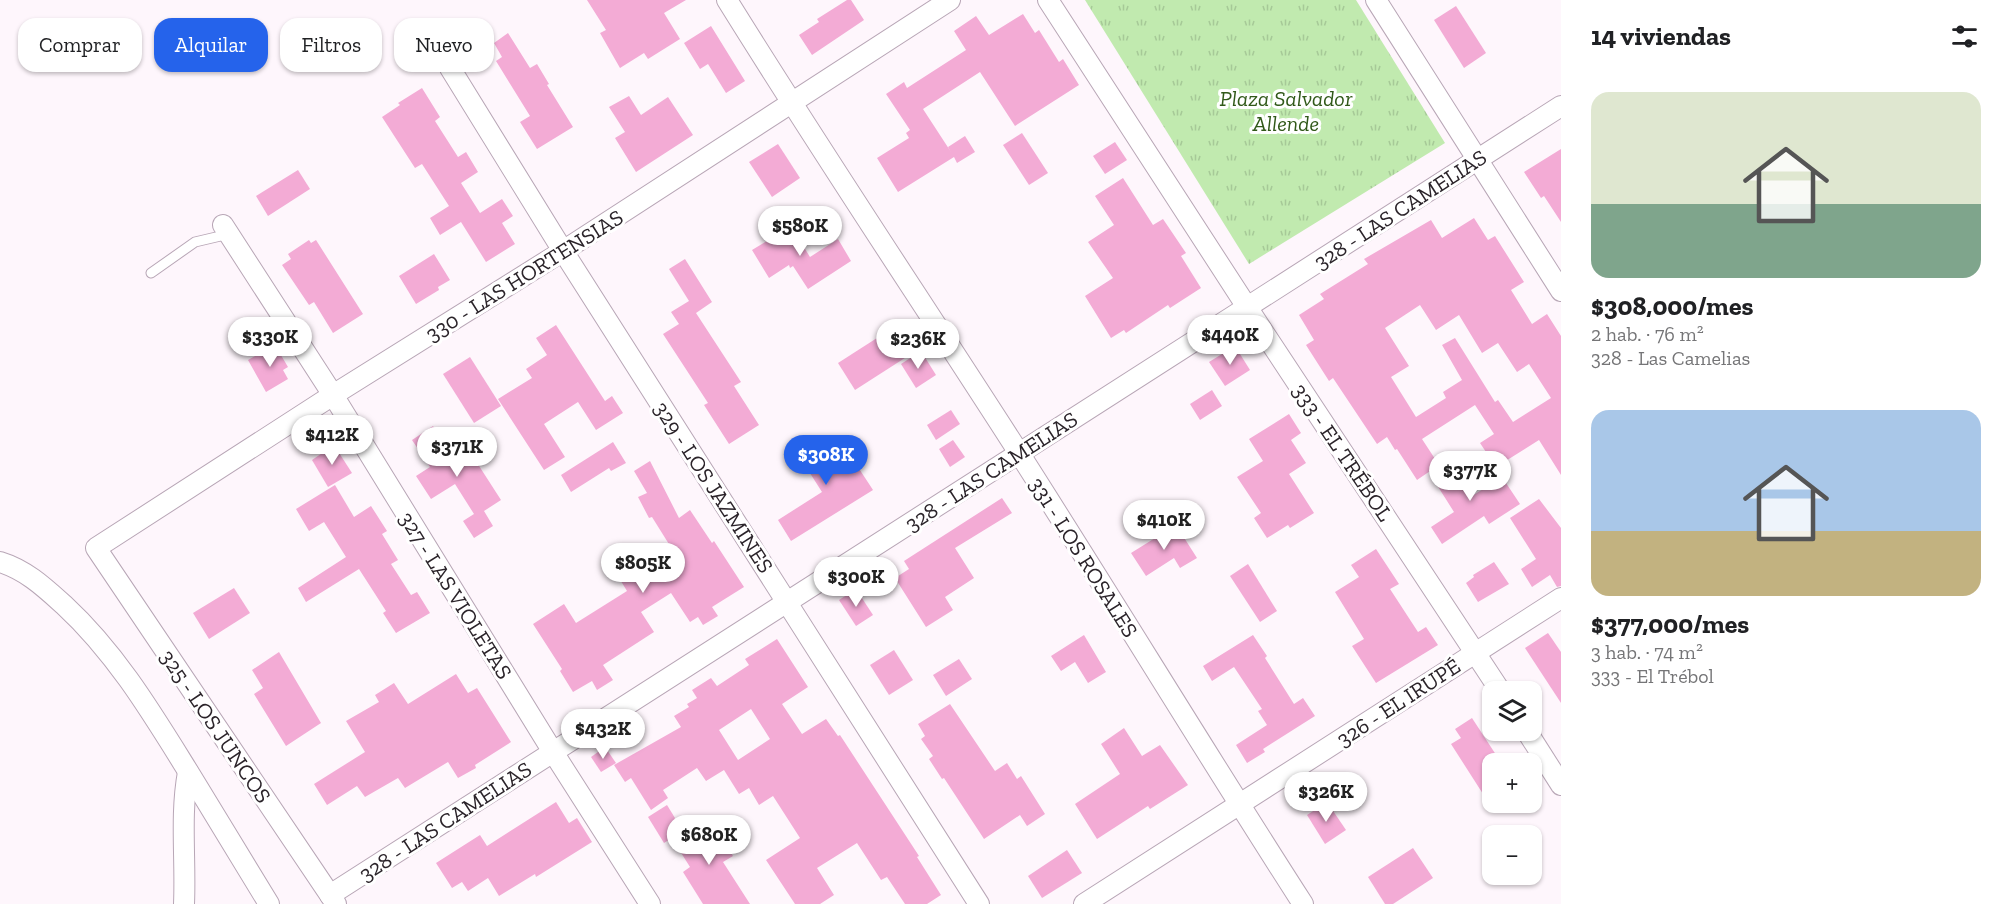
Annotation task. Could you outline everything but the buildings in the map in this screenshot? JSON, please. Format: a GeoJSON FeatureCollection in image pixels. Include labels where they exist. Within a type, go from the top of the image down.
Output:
{"type":"FeatureCollection","features":[{"type":"Feature","properties":{"kind":"street","name":"331 - LOS ROSALES"},"geometry":{"type":"LineString","coordinates":[[728,0],[790,102],[1019,453],[1303,904]]}},
{"type":"Feature","properties":{"kind":"street","name":"330 - LAS HORTENSIAS"},"geometry":{"type":"LineString","coordinates":[[96,548],[333,395],[563,251],[950,0]]}},
{"type":"Feature","properties":{"kind":"street","name":"333 - EL TRÉBOL"},"geometry":{"type":"LineString","coordinates":[[1048,0],[1494,681]]}},
{"type":"Feature","properties":{"kind":"street"},"geometry":{"type":"LineString","coordinates":[[1376,0],[1561,291]]}},
{"type":"Feature","properties":{"kind":"street","name":"329 - LOS JAZMINES"},"geometry":{"type":"LineString","coordinates":[[452,72],[563,251],[979,904]]}},
{"type":"Feature","properties":{"kind":"street","name":"328 - LAS CAMELIAS"},"geometry":{"type":"LineString","coordinates":[[333,899],[552,752],[1561,106]]}},
{"type":"Feature","properties":{"kind":"street","name":"327 - LAS VIOLETAS"},"geometry":{"type":"LineString","coordinates":[[226,230],[333,395],[552,752],[650,904]]}},
{"type":"Feature","properties":{"kind":"street","name":"325 - LOS JUNCOS"},"geometry":{"type":"LineString","coordinates":[[96,548],[333,899]]}},
{"type":"Feature","properties":{"kind":"street"},"geometry":{"type":"LineString","coordinates":[[0,562],[32,577],[82,622],[119,665],[143,698],[269,904]]}},
{"type":"Feature","properties":{"kind":"street","name":"326 - EL IRUPÉ"},"geometry":{"type":"LineString","coordinates":[[1084,904],[1561,598]]}},
{"type":"Feature","properties":{"kind":"street"},"geometry":{"type":"LineString","coordinates":[[1533,741],[1561,785]]}},
{"type":"Feature","properties":{"kind":"street"},"geometry":{"type":"LineString","coordinates":[[184,904],[183,822],[188,772]]}},
{"type":"Feature","properties":{"kind":"lane"},"geometry":{"type":"LineString","coordinates":[[151,273],[195,242],[226,230]]}},
{"type":"Feature","properties":{"kind":"green space","name":"Plaza Salvador Allende"},"geometry":{"type":"Polygon","coordinates":[[[1085,0],[1356,0],[1445,143],[1249,264],[1085,0]]]}}]}
